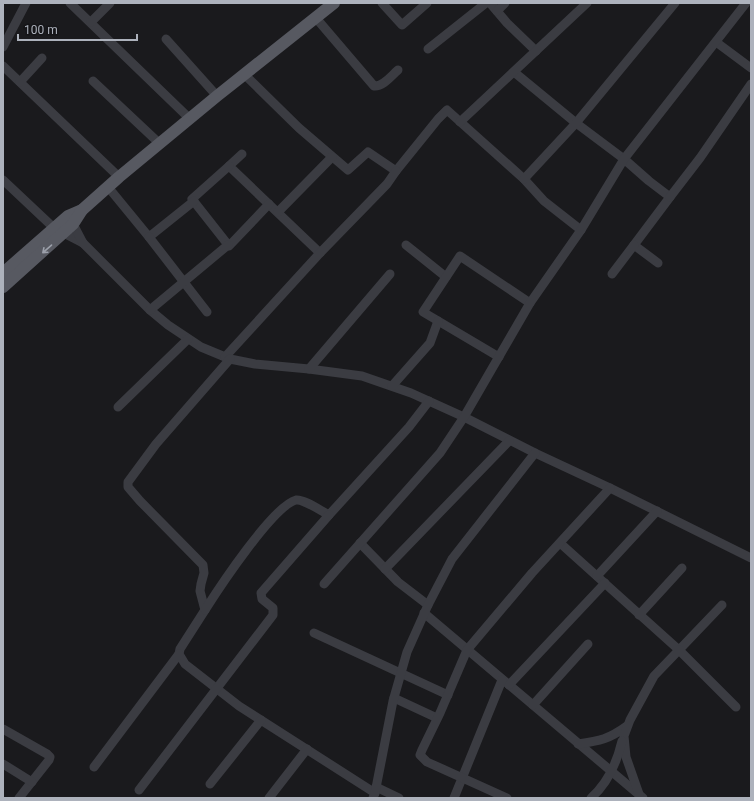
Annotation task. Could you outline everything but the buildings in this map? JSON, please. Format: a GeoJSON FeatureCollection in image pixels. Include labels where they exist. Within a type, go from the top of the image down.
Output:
{"type":"FeatureCollection","features":[{"type":"Feature","properties":{"kind":"main road"},"geometry":{"type":"LineString","coordinates":[[3,273],[58,231],[118,177],[189,118],[316,18],[327,5]]}},
{"type":"Feature","properties":{"kind":"main road"},"geometry":{"type":"LineString","coordinates":[[3,287],[58,231]]}},
{"type":"Feature","properties":{"kind":"street"},"geometry":{"type":"LineString","coordinates":[[3,46],[26,3]]}},
{"type":"Feature","properties":{"kind":"street"},"geometry":{"type":"LineString","coordinates":[[70,3],[189,118]]}},
{"type":"Feature","properties":{"kind":"street"},"geometry":{"type":"LineString","coordinates":[[91,22],[110,3]]}},
{"type":"Feature","properties":{"kind":"street"},"geometry":{"type":"LineString","coordinates":[[382,3],[402,25],[427,3]]}},
{"type":"Feature","properties":{"kind":"street"},"geometry":{"type":"LineString","coordinates":[[428,49],[486,3]]}},
{"type":"Feature","properties":{"kind":"street"},"geometry":{"type":"LineString","coordinates":[[490,3],[507,24],[536,51]]}},
{"type":"Feature","properties":{"kind":"street"},"geometry":{"type":"LineString","coordinates":[[497,11],[505,3]]}},
{"type":"Feature","properties":{"kind":"street"},"geometry":{"type":"LineString","coordinates":[[460,122],[587,3]]}},
{"type":"Feature","properties":{"kind":"street"},"geometry":{"type":"LineString","coordinates":[[524,179],[576,123],[675,3]]}},
{"type":"Feature","properties":{"kind":"street"},"geometry":{"type":"LineString","coordinates":[[324,584],[440,453],[464,417],[530,303],[582,230],[624,159],[746,3]]}},
{"type":"Feature","properties":{"kind":"street"},"geometry":{"type":"LineString","coordinates":[[316,18],[374,86],[381,85],[398,70]]}},
{"type":"Feature","properties":{"kind":"street"},"geometry":{"type":"LineString","coordinates":[[166,39],[217,96]]}},
{"type":"Feature","properties":{"kind":"street"},"geometry":{"type":"LineString","coordinates":[[716,42],[751,68]]}},
{"type":"Feature","properties":{"kind":"street"},"geometry":{"type":"LineString","coordinates":[[20,82],[42,58]]}},
{"type":"Feature","properties":{"kind":"street"},"geometry":{"type":"LineString","coordinates":[[3,66],[118,177]]}},
{"type":"Feature","properties":{"kind":"street"},"geometry":{"type":"LineString","coordinates":[[514,72],[670,197]]}},
{"type":"Feature","properties":{"kind":"street"},"geometry":{"type":"LineString","coordinates":[[245,75],[299,128],[348,170],[368,152],[396,171]]}},
{"type":"Feature","properties":{"kind":"street"},"geometry":{"type":"LineString","coordinates":[[93,81],[159,143]]}},
{"type":"Feature","properties":{"kind":"street"},"geometry":{"type":"LineString","coordinates":[[612,274],[700,158],[751,84]]}},
{"type":"Feature","properties":{"kind":"street"},"geometry":{"type":"LineString","coordinates":[[204,610],[200,591],[200,584],[204,573],[202,565],[140,501],[128,487],[128,482],[156,444],[227,358],[320,253],[387,184],[446,111],[448,111],[524,179],[544,202],[582,230]]}},
{"type":"Feature","properties":{"kind":"street"},"geometry":{"type":"LineString","coordinates":[[228,245],[192,199],[242,154]]}},
{"type":"Feature","properties":{"kind":"street"},"geometry":{"type":"LineString","coordinates":[[278,212],[332,157]]}},
{"type":"Feature","properties":{"kind":"street"},"geometry":{"type":"LineString","coordinates":[[229,166],[320,253]]}},
{"type":"Feature","properties":{"kind":"street"},"geometry":{"type":"LineString","coordinates":[[3,180],[58,231],[82,243],[150,310],[168,325],[201,347],[227,358],[255,364],[362,376],[392,386],[464,417],[509,441],[610,488],[751,558]]}},
{"type":"Feature","properties":{"kind":"street"},"geometry":{"type":"LineString","coordinates":[[108,187],[207,312]]}},
{"type":"Feature","properties":{"kind":"street"},"geometry":{"type":"LineString","coordinates":[[149,237],[194,202]]}},
{"type":"Feature","properties":{"kind":"street"},"geometry":{"type":"LineString","coordinates":[[150,310],[185,283],[228,245],[269,204]]}},
{"type":"Feature","properties":{"kind":"street"},"geometry":{"type":"LineString","coordinates":[[71,220],[82,243]]}},
{"type":"Feature","properties":{"kind":"street"},"geometry":{"type":"LineString","coordinates":[[406,245],[446,277]]}},
{"type":"Feature","properties":{"kind":"street"},"geometry":{"type":"LineString","coordinates":[[634,245],[658,262]]}},
{"type":"Feature","properties":{"kind":"street"},"geometry":{"type":"LineString","coordinates":[[499,357],[423,312],[460,256],[530,303]]}},
{"type":"Feature","properties":{"kind":"street"},"geometry":{"type":"LineString","coordinates":[[309,369],[390,274]]}},
{"type":"Feature","properties":{"kind":"street"},"geometry":{"type":"LineString","coordinates":[[392,386],[430,343],[438,321]]}},
{"type":"Feature","properties":{"kind":"street"},"geometry":{"type":"LineString","coordinates":[[118,407],[188,339]]}},
{"type":"Feature","properties":{"kind":"street"},"geometry":{"type":"LineString","coordinates":[[139,790],[273,614],[273,608],[262,599],[261,593],[409,427],[429,401]]}},
{"type":"Feature","properties":{"kind":"street"},"geometry":{"type":"LineString","coordinates":[[385,569],[509,441]]}},
{"type":"Feature","properties":{"kind":"street"},"geometry":{"type":"LineString","coordinates":[[375,793],[394,698],[407,652],[426,609],[452,560],[535,453]]}},
{"type":"Feature","properties":{"kind":"street"},"geometry":{"type":"LineString","coordinates":[[506,798],[427,762],[420,755],[467,650],[532,573],[610,488]]}},
{"type":"Feature","properties":{"kind":"street"},"geometry":{"type":"LineString","coordinates":[[94,767],[179,654],[180,649],[204,610],[259,533],[277,514],[291,502],[297,500],[307,503],[329,515]]}},
{"type":"Feature","properties":{"kind":"street"},"geometry":{"type":"LineString","coordinates":[[597,576],[657,511]]}},
{"type":"Feature","properties":{"kind":"street"},"geometry":{"type":"LineString","coordinates":[[360,543],[467,650],[641,797]]}},
{"type":"Feature","properties":{"kind":"street"},"geometry":{"type":"LineString","coordinates":[[560,543],[679,650],[736,707]]}},
{"type":"Feature","properties":{"kind":"street"},"geometry":{"type":"LineString","coordinates":[[639,614],[682,568]]}},
{"type":"Feature","properties":{"kind":"street"},"geometry":{"type":"LineString","coordinates":[[454,798],[506,683],[605,583]]}},
{"type":"Feature","properties":{"kind":"street"},"geometry":{"type":"LineString","coordinates":[[591,798],[612,772],[618,759],[627,726],[654,676],[722,605]]}},
{"type":"Feature","properties":{"kind":"street"},"geometry":{"type":"LineString","coordinates":[[314,633],[448,695]]}},
{"type":"Feature","properties":{"kind":"street"},"geometry":{"type":"LineString","coordinates":[[533,705],[588,644]]}},
{"type":"Feature","properties":{"kind":"street"},"geometry":{"type":"LineString","coordinates":[[179,654],[185,664],[261,720],[375,793],[399,798]]}},
{"type":"Feature","properties":{"kind":"street"},"geometry":{"type":"LineString","coordinates":[[394,698],[437,718]]}},
{"type":"Feature","properties":{"kind":"street"},"geometry":{"type":"LineString","coordinates":[[210,784],[261,720]]}},
{"type":"Feature","properties":{"kind":"street"},"geometry":{"type":"LineString","coordinates":[[578,744],[598,741],[612,736],[627,726]]}},
{"type":"Feature","properties":{"kind":"street"},"geometry":{"type":"LineString","coordinates":[[3,729],[50,757],[20,798]]}},
{"type":"Feature","properties":{"kind":"street"},"geometry":{"type":"LineString","coordinates":[[624,736],[626,757],[641,797]]}},
{"type":"Feature","properties":{"kind":"street"},"geometry":{"type":"LineString","coordinates":[[269,798],[307,749]]}},
{"type":"Feature","properties":{"kind":"street"},"geometry":{"type":"LineString","coordinates":[[3,765],[32,782]]}}]}
